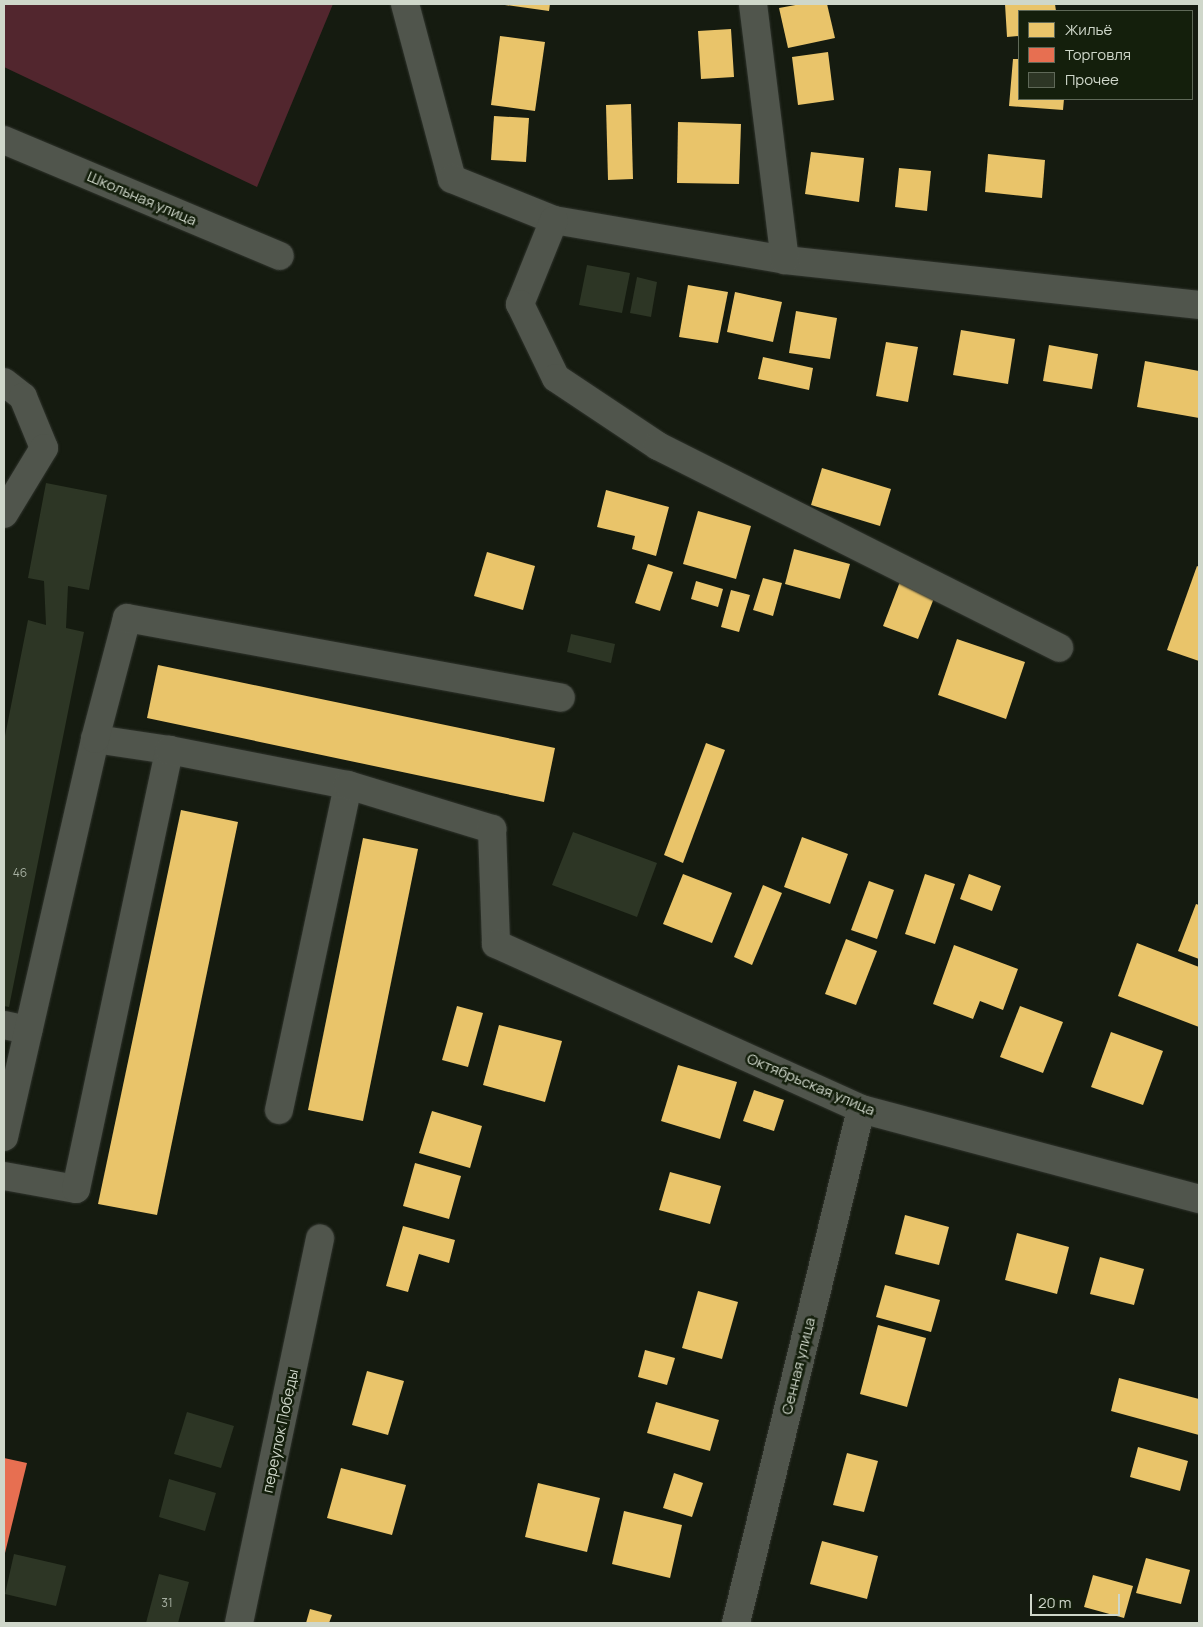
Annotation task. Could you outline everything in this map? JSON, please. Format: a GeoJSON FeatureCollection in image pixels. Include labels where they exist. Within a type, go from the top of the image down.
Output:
{"type":"FeatureCollection","features":[{"type":"Feature","properties":{"kind":"street"},"geometry":{"type":"LineString","coordinates":[[405,4],[452,179],[554,220],[785,260],[1199,305]]}},
{"type":"Feature","properties":{"kind":"street"},"geometry":{"type":"LineString","coordinates":[[754,4],[785,260]]}},
{"type":"Feature","properties":{"kind":"street","name":"Школьная улица"},"geometry":{"type":"LineString","coordinates":[[4,140],[280,256]]}},
{"type":"Feature","properties":{"kind":"street"},"geometry":{"type":"LineString","coordinates":[[554,220],[520,304],[556,378],[658,446],[1059,648]]}},
{"type":"Feature","properties":{"kind":"street"},"geometry":{"type":"LineString","coordinates":[[4,382],[23,397],[44,448],[4,514]]}},
{"type":"Feature","properties":{"kind":"street"},"geometry":{"type":"LineString","coordinates":[[4,1137],[16,1027],[127,618],[562,698]]}},
{"type":"Feature","properties":{"kind":"street"},"geometry":{"type":"LineString","coordinates":[[95,739],[169,750],[348,785],[279,1110]]}},
{"type":"Feature","properties":{"kind":"street"},"geometry":{"type":"LineString","coordinates":[[4,1176],[76,1189],[169,750]]}},
{"type":"Feature","properties":{"kind":"street","name":"Октябрьская улица"},"geometry":{"type":"LineString","coordinates":[[348,785],[492,830],[496,944],[861,1109],[1199,1199]]}},
{"type":"Feature","properties":{"kind":"street","name":"Сенная улица"},"geometry":{"type":"LineString","coordinates":[[736,1623],[861,1109]]}},
{"type":"Feature","properties":{"kind":"street","name":"переулок Победы"},"geometry":{"type":"LineString","coordinates":[[239,1623],[320,1238]]}},
{"type":"Feature","properties":{"kind":"shaded area"},"geometry":{"type":"Polygon","coordinates":[[[4,4],[333,4],[257,187],[4,67],[4,4]]]}},
{"type":"Feature","properties":{"kind":"building: Жильё"},"geometry":{"type":"Polygon","coordinates":[[[498,4],[550,4],[549,11],[498,4]]]}},
{"type":"Feature","properties":{"kind":"building: Жильё"},"geometry":{"type":"Polygon","coordinates":[[[801,4],[827,4],[835,38],[788,48],[779,8],[801,4]]]}},
{"type":"Feature","properties":{"kind":"building: Жильё"},"geometry":{"type":"Polygon","coordinates":[[[1005,4],[1055,4],[1056,10],[1018,10],[1018,36],[1007,37],[1005,4]]]}},
{"type":"Feature","properties":{"kind":"building: Жильё"},"geometry":{"type":"Polygon","coordinates":[[[731,29],[734,77],[701,79],[698,31],[731,29]]]}},
{"type":"Feature","properties":{"kind":"building: Жильё"},"geometry":{"type":"Polygon","coordinates":[[[500,36],[545,42],[535,111],[491,105],[500,36]]]}},
{"type":"Feature","properties":{"kind":"building: Жильё"},"geometry":{"type":"Polygon","coordinates":[[[828,52],[834,100],[798,105],[792,57],[828,52]]]}},
{"type":"Feature","properties":{"kind":"building: Жильё"},"geometry":{"type":"Polygon","coordinates":[[[1013,59],[1018,59],[1018,100],[1064,100],[1063,110],[1009,106],[1013,59]]]}},
{"type":"Feature","properties":{"kind":"building: Жильё"},"geometry":{"type":"Polygon","coordinates":[[[631,104],[633,179],[608,180],[606,105],[631,104]]]}},
{"type":"Feature","properties":{"kind":"building: Жильё"},"geometry":{"type":"Polygon","coordinates":[[[494,116],[529,118],[526,162],[491,160],[494,116]]]}},
{"type":"Feature","properties":{"kind":"building: Жильё"},"geometry":{"type":"Polygon","coordinates":[[[678,122],[741,124],[739,184],[677,183],[678,122]]]}},
{"type":"Feature","properties":{"kind":"building: Жильё"},"geometry":{"type":"Polygon","coordinates":[[[811,152],[864,158],[859,202],[805,194],[811,152]]]}},
{"type":"Feature","properties":{"kind":"building: Жильё"},"geometry":{"type":"Polygon","coordinates":[[[988,154],[1045,160],[1042,198],[985,192],[988,154]]]}},
{"type":"Feature","properties":{"kind":"building: Жильё"},"geometry":{"type":"Polygon","coordinates":[[[899,168],[931,171],[927,211],[895,207],[899,168]]]}},
{"type":"Feature","properties":{"kind":"building: Жильё"},"geometry":{"type":"Polygon","coordinates":[[[688,285],[728,292],[718,343],[679,337],[688,285]]]}},
{"type":"Feature","properties":{"kind":"building: Жильё"},"geometry":{"type":"Polygon","coordinates":[[[735,292],[782,302],[773,342],[727,332],[735,292]]]}},
{"type":"Feature","properties":{"kind":"building: Жильё"},"geometry":{"type":"Polygon","coordinates":[[[796,311],[837,318],[830,359],[789,353],[796,311]]]}},
{"type":"Feature","properties":{"kind":"building: Жильё"},"geometry":{"type":"Polygon","coordinates":[[[961,330],[1015,339],[1008,384],[953,375],[961,330]]]}},
{"type":"Feature","properties":{"kind":"building: Жильё"},"geometry":{"type":"Polygon","coordinates":[[[886,342],[918,347],[908,402],[876,396],[886,342]]]}},
{"type":"Feature","properties":{"kind":"building: Жильё"},"geometry":{"type":"Polygon","coordinates":[[[1049,345],[1098,354],[1092,389],[1043,381],[1049,345]]]}},
{"type":"Feature","properties":{"kind":"building: Жильё"},"geometry":{"type":"Polygon","coordinates":[[[763,357],[813,368],[809,390],[758,379],[763,357]]]}},
{"type":"Feature","properties":{"kind":"building: Жильё"},"geometry":{"type":"Polygon","coordinates":[[[1145,361],[1199,371],[1199,418],[1137,407],[1145,361]]]}},
{"type":"Feature","properties":{"kind":"building: Жильё"},"geometry":{"type":"Polygon","coordinates":[[[822,468],[891,489],[880,526],[811,505],[822,468]]]}},
{"type":"Feature","properties":{"kind":"building: Жильё"},"geometry":{"type":"Polygon","coordinates":[[[606,490],[669,507],[656,556],[632,549],[635,536],[597,527],[606,490]]]}},
{"type":"Feature","properties":{"kind":"building: Жильё"},"geometry":{"type":"Polygon","coordinates":[[[698,511],[751,526],[736,579],[683,564],[698,511]]]}},
{"type":"Feature","properties":{"kind":"building: Жильё"},"geometry":{"type":"Polygon","coordinates":[[[794,549],[850,564],[840,599],[785,584],[794,549]]]}},
{"type":"Feature","properties":{"kind":"building: Жильё"},"geometry":{"type":"Polygon","coordinates":[[[487,552],[535,566],[523,610],[474,596],[487,552]]]}},
{"type":"Feature","properties":{"kind":"building: Жильё"},"geometry":{"type":"Polygon","coordinates":[[[648,564],[673,572],[660,611],[635,603],[648,564]]]}},
{"type":"Feature","properties":{"kind":"building: Жильё"},"geometry":{"type":"Polygon","coordinates":[[[1197,566],[1199,567],[1199,661],[1167,650],[1197,566]]]}},
{"type":"Feature","properties":{"kind":"building: Жильё"},"geometry":{"type":"Polygon","coordinates":[[[763,578],[782,583],[773,616],[753,610],[763,578]]]}},
{"type":"Feature","properties":{"kind":"building: Жильё"},"geometry":{"type":"Polygon","coordinates":[[[901,579],[936,593],[918,639],[883,626],[901,579]]]}},
{"type":"Feature","properties":{"kind":"building: Жильё"},"geometry":{"type":"Polygon","coordinates":[[[696,581],[723,589],[718,607],[691,599],[696,581]]]}},
{"type":"Feature","properties":{"kind":"building: Жильё"},"geometry":{"type":"Polygon","coordinates":[[[731,590],[750,595],[739,632],[721,627],[731,590]]]}},
{"type":"Feature","properties":{"kind":"building: Жильё"},"geometry":{"type":"Polygon","coordinates":[[[957,639],[1025,662],[1006,719],[938,695],[957,639]]]}},
{"type":"Feature","properties":{"kind":"building: Жильё"},"geometry":{"type":"Polygon","coordinates":[[[158,665],[555,748],[544,802],[147,718],[158,665]]]}},
{"type":"Feature","properties":{"kind":"building: Жильё"},"geometry":{"type":"Polygon","coordinates":[[[706,743],[725,750],[683,863],[664,855],[706,743]]]}},
{"type":"Feature","properties":{"kind":"building: Жильё"},"geometry":{"type":"Polygon","coordinates":[[[181,810],[238,822],[157,1215],[98,1204],[181,810]]]}},
{"type":"Feature","properties":{"kind":"building: Жильё"},"geometry":{"type":"Polygon","coordinates":[[[802,837],[848,854],[830,904],[784,887],[802,837]]]}},
{"type":"Feature","properties":{"kind":"building: Жильё"},"geometry":{"type":"Polygon","coordinates":[[[363,838],[418,849],[363,1121],[308,1110],[363,838]]]}},
{"type":"Feature","properties":{"kind":"building: Жильё"},"geometry":{"type":"Polygon","coordinates":[[[683,874],[732,893],[712,943],[663,924],[683,874]]]}},
{"type":"Feature","properties":{"kind":"building: Жильё"},"geometry":{"type":"Polygon","coordinates":[[[925,874],[955,884],[935,944],[905,934],[925,874]]]}},
{"type":"Feature","properties":{"kind":"building: Жильё"},"geometry":{"type":"Polygon","coordinates":[[[969,874],[1001,886],[992,911],[960,899],[969,874]]]}},
{"type":"Feature","properties":{"kind":"building: Жильё"},"geometry":{"type":"Polygon","coordinates":[[[869,881],[894,890],[877,939],[851,930],[869,881]]]}},
{"type":"Feature","properties":{"kind":"building: Жильё"},"geometry":{"type":"Polygon","coordinates":[[[763,885],[782,893],[752,965],[734,957],[763,885]]]}},
{"type":"Feature","properties":{"kind":"building: Жильё"},"geometry":{"type":"Polygon","coordinates":[[[1196,904],[1199,905],[1199,959],[1178,951],[1196,904]]]}},
{"type":"Feature","properties":{"kind":"building: Жильё"},"geometry":{"type":"Polygon","coordinates":[[[846,939],[877,951],[856,1005],[825,994],[846,939]]]}},
{"type":"Feature","properties":{"kind":"building: Жильё"},"geometry":{"type":"Polygon","coordinates":[[[1137,943],[1199,967],[1199,1027],[1118,996],[1137,943]]]}},
{"type":"Feature","properties":{"kind":"building: Жильё"},"geometry":{"type":"Polygon","coordinates":[[[954,945],[1018,969],[1003,1010],[980,1001],[973,1019],[933,1004],[954,945]]]}},
{"type":"Feature","properties":{"kind":"building: Жильё"},"geometry":{"type":"Polygon","coordinates":[[[457,1006],[483,1013],[468,1067],[442,1060],[457,1006]]]}},
{"type":"Feature","properties":{"kind":"building: Жильё"},"geometry":{"type":"Polygon","coordinates":[[[1020,1006],[1063,1022],[1043,1073],[1000,1057],[1020,1006]]]}},
{"type":"Feature","properties":{"kind":"building: Жильё"},"geometry":{"type":"Polygon","coordinates":[[[499,1025],[562,1041],[545,1102],[483,1085],[499,1025]]]}},
{"type":"Feature","properties":{"kind":"building: Жильё"},"geometry":{"type":"Polygon","coordinates":[[[1111,1032],[1163,1051],[1143,1105],[1091,1087],[1111,1032]]]}},
{"type":"Feature","properties":{"kind":"building: Жильё"},"geometry":{"type":"Polygon","coordinates":[[[678,1065],[737,1082],[720,1139],[661,1121],[678,1065]]]}},
{"type":"Feature","properties":{"kind":"building: Жильё"},"geometry":{"type":"Polygon","coordinates":[[[754,1090],[784,1100],[774,1131],[743,1121],[754,1090]]]}},
{"type":"Feature","properties":{"kind":"building: Жильё"},"geometry":{"type":"Polygon","coordinates":[[[432,1111],[482,1126],[470,1168],[419,1153],[432,1111]]]}},
{"type":"Feature","properties":{"kind":"building: Жильё"},"geometry":{"type":"Polygon","coordinates":[[[415,1163],[461,1176],[449,1219],[403,1206],[415,1163]]]}},
{"type":"Feature","properties":{"kind":"building: Жильё"},"geometry":{"type":"Polygon","coordinates":[[[670,1172],[721,1186],[710,1224],[659,1210],[670,1172]]]}},
{"type":"Feature","properties":{"kind":"building: Жильё"},"geometry":{"type":"Polygon","coordinates":[[[905,1215],[949,1227],[939,1265],[895,1254],[905,1215]]]}},
{"type":"Feature","properties":{"kind":"building: Жильё"},"geometry":{"type":"Polygon","coordinates":[[[403,1226],[455,1240],[449,1263],[419,1254],[408,1292],[386,1286],[403,1226]]]}},
{"type":"Feature","properties":{"kind":"building: Жильё"},"geometry":{"type":"Polygon","coordinates":[[[1017,1233],[1069,1247],[1057,1294],[1005,1280],[1017,1233]]]}},
{"type":"Feature","properties":{"kind":"building: Жильё"},"geometry":{"type":"Polygon","coordinates":[[[1100,1257],[1144,1269],[1134,1305],[1090,1294],[1100,1257]]]}},
{"type":"Feature","properties":{"kind":"building: Жильё"},"geometry":{"type":"Polygon","coordinates":[[[885,1285],[940,1300],[931,1332],[876,1317],[885,1285]]]}},
{"type":"Feature","properties":{"kind":"building: Жильё"},"geometry":{"type":"Polygon","coordinates":[[[698,1291],[738,1302],[722,1359],[682,1348],[698,1291]]]}},
{"type":"Feature","properties":{"kind":"building: Жильё"},"geometry":{"type":"Polygon","coordinates":[[[878,1325],[926,1338],[907,1407],[860,1394],[878,1325]]]}},
{"type":"Feature","properties":{"kind":"building: Жильё"},"geometry":{"type":"Polygon","coordinates":[[[645,1350],[675,1358],[667,1385],[638,1377],[645,1350]]]}},
{"type":"Feature","properties":{"kind":"building: Жильё"},"geometry":{"type":"Polygon","coordinates":[[[367,1371],[404,1381],[388,1435],[352,1425],[367,1371]]]}},
{"type":"Feature","properties":{"kind":"building: Жильё"},"geometry":{"type":"Polygon","coordinates":[[[1119,1378],[1199,1399],[1199,1435],[1111,1411],[1119,1378]]]}},
{"type":"Feature","properties":{"kind":"building: Жильё"},"geometry":{"type":"Polygon","coordinates":[[[656,1402],[719,1420],[710,1451],[647,1433],[656,1402]]]}},
{"type":"Feature","properties":{"kind":"building: Жильё"},"geometry":{"type":"Polygon","coordinates":[[[1138,1447],[1188,1461],[1180,1491],[1130,1477],[1138,1447]]]}},
{"type":"Feature","properties":{"kind":"building: Жильё"},"geometry":{"type":"Polygon","coordinates":[[[847,1453],[878,1461],[864,1512],[833,1505],[847,1453]]]}},
{"type":"Feature","properties":{"kind":"building: Жильё"},"geometry":{"type":"Polygon","coordinates":[[[341,1468],[406,1485],[392,1535],[327,1518],[341,1468]]]}},
{"type":"Feature","properties":{"kind":"building: Жильё"},"geometry":{"type":"Polygon","coordinates":[[[674,1473],[703,1483],[692,1517],[663,1508],[674,1473]]]}},
{"type":"Feature","properties":{"kind":"building: Жильё"},"geometry":{"type":"Polygon","coordinates":[[[538,1483],[600,1498],[587,1552],[525,1537],[538,1483]]]}},
{"type":"Feature","properties":{"kind":"building: Жильё"},"geometry":{"type":"Polygon","coordinates":[[[624,1511],[682,1525],[670,1578],[612,1564],[624,1511]]]}},
{"type":"Feature","properties":{"kind":"building: Жильё"},"geometry":{"type":"Polygon","coordinates":[[[822,1541],[878,1556],[867,1599],[810,1584],[822,1541]]]}},
{"type":"Feature","properties":{"kind":"building: Жильё"},"geometry":{"type":"Polygon","coordinates":[[[1146,1558],[1190,1570],[1181,1604],[1136,1593],[1146,1558]]]}},
{"type":"Feature","properties":{"kind":"building: Жильё"},"geometry":{"type":"Polygon","coordinates":[[[1093,1575],[1133,1586],[1124,1618],[1084,1607],[1093,1575]]]}},
{"type":"Feature","properties":{"kind":"building: Жильё"},"geometry":{"type":"Polygon","coordinates":[[[310,1609],[332,1615],[329,1623],[306,1623],[310,1609]]]}},
{"type":"Feature","properties":{"kind":"building: Торговля"},"geometry":{"type":"Polygon","coordinates":[[[4,1458],[27,1463],[4,1557],[4,1458]]]}},
{"type":"Feature","properties":{"kind":"building: Прочее"},"geometry":{"type":"Polygon","coordinates":[[[587,265],[630,273],[622,313],[579,305],[587,265]]]}},
{"type":"Feature","properties":{"kind":"building: Прочее"},"geometry":{"type":"Polygon","coordinates":[[[637,277],[657,282],[651,317],[630,313],[637,277]]]}},
{"type":"Feature","properties":{"kind":"building: Прочее"},"geometry":{"type":"Polygon","coordinates":[[[46,483],[107,495],[89,590],[68,586],[66,628],[84,632],[9,1007],[4,1006],[4,741],[28,620],[46,625],[44,581],[28,578],[46,483]]]}},
{"type":"Feature","properties":{"kind":"building: Прочее"},"geometry":{"type":"Polygon","coordinates":[[[571,634],[615,644],[611,663],[567,652],[571,634]]]}},
{"type":"Feature","properties":{"kind":"building: Прочее"},"geometry":{"type":"Polygon","coordinates":[[[573,832],[657,863],[637,917],[552,885],[573,832]]]}},
{"type":"Feature","properties":{"kind":"building: Прочее"},"geometry":{"type":"Polygon","coordinates":[[[187,1412],[234,1426],[221,1468],[174,1454],[187,1412]]]}},
{"type":"Feature","properties":{"kind":"building: Прочее"},"geometry":{"type":"Polygon","coordinates":[[[169,1479],[216,1493],[205,1531],[159,1517],[169,1479]]]}},
{"type":"Feature","properties":{"kind":"building: Прочее"},"geometry":{"type":"Polygon","coordinates":[[[14,1554],[66,1566],[56,1606],[5,1594],[14,1554]]]}},
{"type":"Feature","properties":{"kind":"building: Прочее"},"geometry":{"type":"Polygon","coordinates":[[[159,1574],[189,1582],[178,1623],[146,1623],[159,1574]]]}}]}
